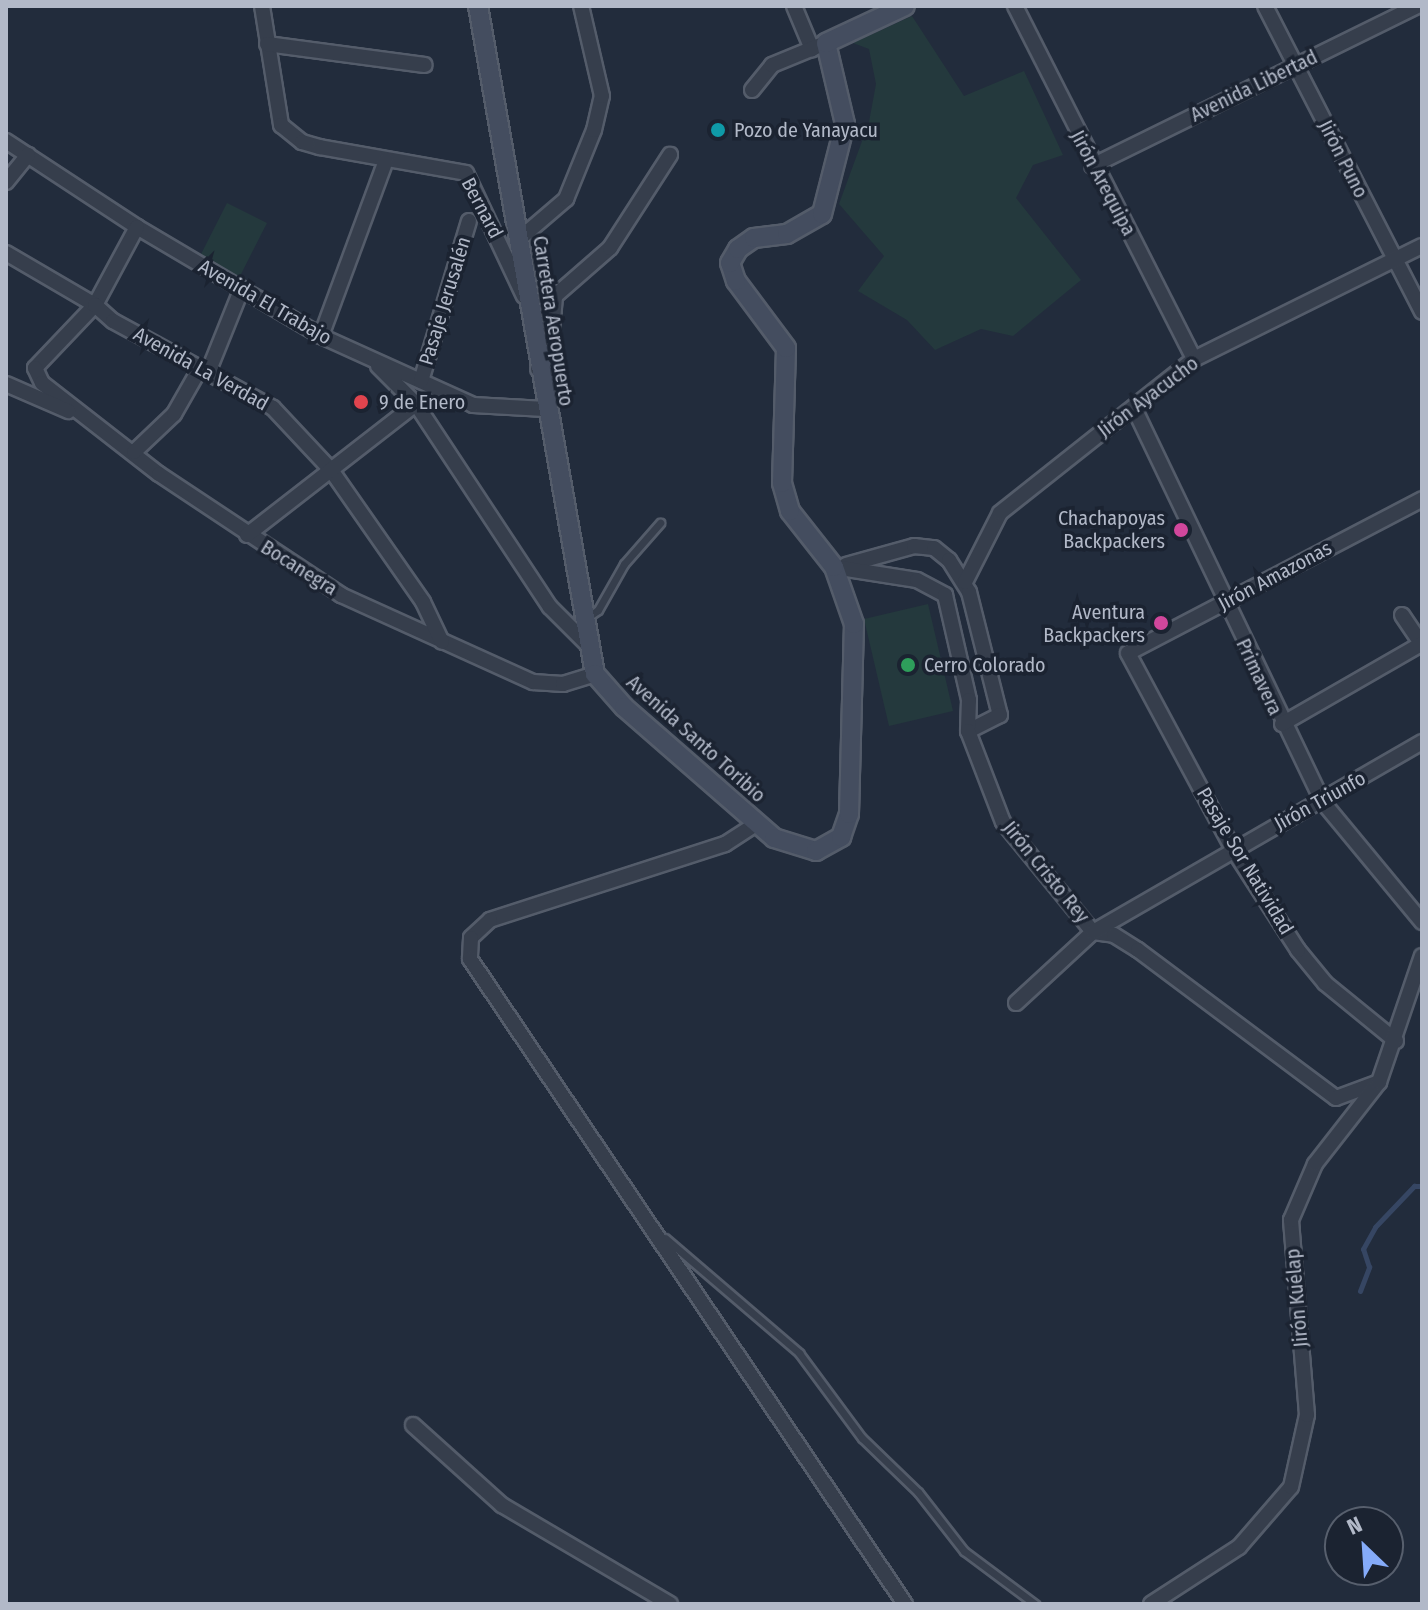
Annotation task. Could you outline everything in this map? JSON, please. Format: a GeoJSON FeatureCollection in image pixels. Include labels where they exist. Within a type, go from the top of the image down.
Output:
{"type":"FeatureCollection","features":[{"type":"Feature","properties":{"kind":"main road","name":"Carretera Aeropuerto"},"geometry":{"type":"LineString","coordinates":[[478,6],[502,121],[517,241],[586,643]]}},
{"type":"Feature","properties":{"kind":"main road"},"geometry":{"type":"LineString","coordinates":[[834,567],[790,511],[782,483],[786,348],[736,281],[730,263],[738,249],[754,238],[807,226],[822,214],[830,197],[845,124],[819,46],[905,6]]}},
{"type":"Feature","properties":{"kind":"main road","name":"Avenida Santo Toribio"},"geometry":{"type":"LineString","coordinates":[[586,643],[595,674],[624,707],[774,838],[816,851],[841,837],[849,814],[857,657],[854,624],[834,567]]}},
{"type":"Feature","properties":{"kind":"street"},"geometry":{"type":"LineString","coordinates":[[262,6],[267,44],[425,65]]}},
{"type":"Feature","properties":{"kind":"street"},"geometry":{"type":"LineString","coordinates":[[517,241],[566,199],[594,130],[602,96],[581,6]]}},
{"type":"Feature","properties":{"kind":"street"},"geometry":{"type":"LineString","coordinates":[[752,90],[772,65],[819,46],[794,6]]}},
{"type":"Feature","properties":{"kind":"street","name":"Jirón Arequipa"},"geometry":{"type":"LineString","coordinates":[[1015,6],[1092,166],[1194,359]]}},
{"type":"Feature","properties":{"kind":"street","name":"Jirón Puno"},"geometry":{"type":"LineString","coordinates":[[1265,6],[1422,312]]}},
{"type":"Feature","properties":{"kind":"street","name":"Avenida Libertad"},"geometry":{"type":"LineString","coordinates":[[1092,166],[1417,6]]}},
{"type":"Feature","properties":{"kind":"street","name":"Bernard"},"geometry":{"type":"LineString","coordinates":[[267,44],[281,125],[302,142],[466,173],[529,307]]}},
{"type":"Feature","properties":{"kind":"street","name":"Avenida El Trabajo"},"geometry":{"type":"LineString","coordinates":[[6,141],[137,227],[321,336],[490,410],[545,409]]}},
{"type":"Feature","properties":{"kind":"street"},"geometry":{"type":"LineString","coordinates":[[6,182],[28,155]]}},
{"type":"Feature","properties":{"kind":"street"},"geometry":{"type":"LineString","coordinates":[[538,369],[550,357],[555,296],[610,248],[670,155]]}},
{"type":"Feature","properties":{"kind":"street"},"geometry":{"type":"LineString","coordinates":[[321,336],[386,160]]}},
{"type":"Feature","properties":{"kind":"street","name":"Pasaje Jerusalén"},"geometry":{"type":"LineString","coordinates":[[421,381],[469,221]]}},
{"type":"Feature","properties":{"kind":"street"},"geometry":{"type":"LineString","coordinates":[[95,305],[137,227]]}},
{"type":"Feature","properties":{"kind":"street","name":"Jirón Ayacucho"},"geometry":{"type":"LineString","coordinates":[[965,582],[1000,513],[1194,359],[1422,246]]}},
{"type":"Feature","properties":{"kind":"street","name":"Avenida La Verdad"},"geometry":{"type":"LineString","coordinates":[[6,253],[95,305],[113,321],[209,370],[273,408],[331,470],[423,602],[442,642]]}},
{"type":"Feature","properties":{"kind":"street"},"geometry":{"type":"LineString","coordinates":[[134,452],[174,414],[198,372],[209,370],[242,288]]}},
{"type":"Feature","properties":{"kind":"street","name":"Bocanegra"},"geometry":{"type":"LineString","coordinates":[[95,305],[35,368],[37,377],[134,452],[247,535],[341,595],[533,682],[563,684],[595,674]]}},
{"type":"Feature","properties":{"kind":"street","name":"Avenida Santo Toribio"},"geometry":{"type":"LineString","coordinates":[[369,358],[416,404],[550,607],[586,643]]}},
{"type":"Feature","properties":{"kind":"street"},"geometry":{"type":"LineString","coordinates":[[6,384],[96,423]]}},
{"type":"Feature","properties":{"kind":"street"},"geometry":{"type":"LineString","coordinates":[[247,535],[416,404]]}},
{"type":"Feature","properties":{"kind":"street","name":"Primavera"},"geometry":{"type":"LineString","coordinates":[[1134,408],[1224,604],[1322,801],[1422,922]]}},
{"type":"Feature","properties":{"kind":"street","name":"Jirón Amazonas"},"geometry":{"type":"LineString","coordinates":[[1128,653],[1422,499]]}},
{"type":"Feature","properties":{"kind":"street"},"geometry":{"type":"LineString","coordinates":[[834,567],[892,549],[934,548],[965,582],[1000,715],[968,731]]}},
{"type":"Feature","properties":{"kind":"street","name":"Jirón Cristo Rey"},"geometry":{"type":"LineString","coordinates":[[834,567],[917,580],[945,595],[969,700],[968,731],[1003,822],[1093,932],[1114,935],[1138,950],[1336,1098],[1379,1082]]}},
{"type":"Feature","properties":{"kind":"street"},"geometry":{"type":"LineString","coordinates":[[1282,724],[1421,644],[1402,615]]}},
{"type":"Feature","properties":{"kind":"street","name":"Pasaje Sor Natividad"},"geometry":{"type":"LineString","coordinates":[[1128,653],[1233,849],[1325,983],[1396,1041]]}},
{"type":"Feature","properties":{"kind":"street","name":"Jirón Triunfo"},"geometry":{"type":"LineString","coordinates":[[1016,1003],[1093,932],[1422,742]]}},
{"type":"Feature","properties":{"kind":"street"},"geometry":{"type":"LineString","coordinates":[[756,824],[725,844],[490,920],[471,938],[473,964],[905,1604]]}},
{"type":"Feature","properties":{"kind":"street","name":"Jirón Kuélap"},"geometry":{"type":"LineString","coordinates":[[1151,1604],[1239,1547],[1291,1487],[1307,1415],[1291,1220],[1315,1164],[1379,1082],[1396,1041],[1422,956]]}},
{"type":"Feature","properties":{"kind":"street"},"geometry":{"type":"LineString","coordinates":[[413,1425],[502,1505],[670,1604]]}},
{"type":"Feature","properties":{"kind":"lane"},"geometry":{"type":"LineString","coordinates":[[582,620],[598,610],[624,564],[660,523]]}},
{"type":"Feature","properties":{"kind":"lane"},"geometry":{"type":"LineString","coordinates":[[644,1217],[690,1263],[799,1353],[862,1438],[918,1492],[964,1551],[1035,1604]]}},
{"type":"Feature","properties":{"kind":"green space"},"geometry":{"type":"Polygon","coordinates":[[[912,16],[964,96],[1024,71],[1063,155],[1033,165],[1016,198],[1081,280],[1013,336],[981,329],[935,350],[907,320],[858,291],[884,256],[839,204],[869,122],[876,84],[869,49],[853,43],[912,16]]]}},
{"type":"Feature","properties":{"kind":"green space"},"geometry":{"type":"Polygon","coordinates":[[[227,203],[267,223],[239,278],[199,258],[227,203]]]}},
{"type":"Feature","properties":{"kind":"green space","name":"Cerro Colorado"},"geometry":{"type":"Polygon","coordinates":[[[928,604],[953,711],[889,726],[864,619],[928,604]]]}},
{"type":"Feature","properties":{"kind":"waterway"},"geometry":{"type":"LineString","coordinates":[[1360,1291],[1369,1267],[1363,1249],[1375,1227],[1414,1186],[1422,1186]]}},
{"type":"Feature","properties":{"kind":"place","name":"Pozo de Yanayacu"},"geometry":{"type":"Point","coordinates":[718,130]}},
{"type":"Feature","properties":{"kind":"place","name":"9 de Enero"},"geometry":{"type":"Point","coordinates":[361,402]}},
{"type":"Feature","properties":{"kind":"place","name":"Chachapoyas Backpackers"},"geometry":{"type":"Point","coordinates":[1181,530]}},
{"type":"Feature","properties":{"kind":"place","name":"Aventura Backpackers"},"geometry":{"type":"Point","coordinates":[1161,623]}},
{"type":"Feature","properties":{"kind":"place","name":"Cerro Colorado"},"geometry":{"type":"Point","coordinates":[908,665]}}]}
